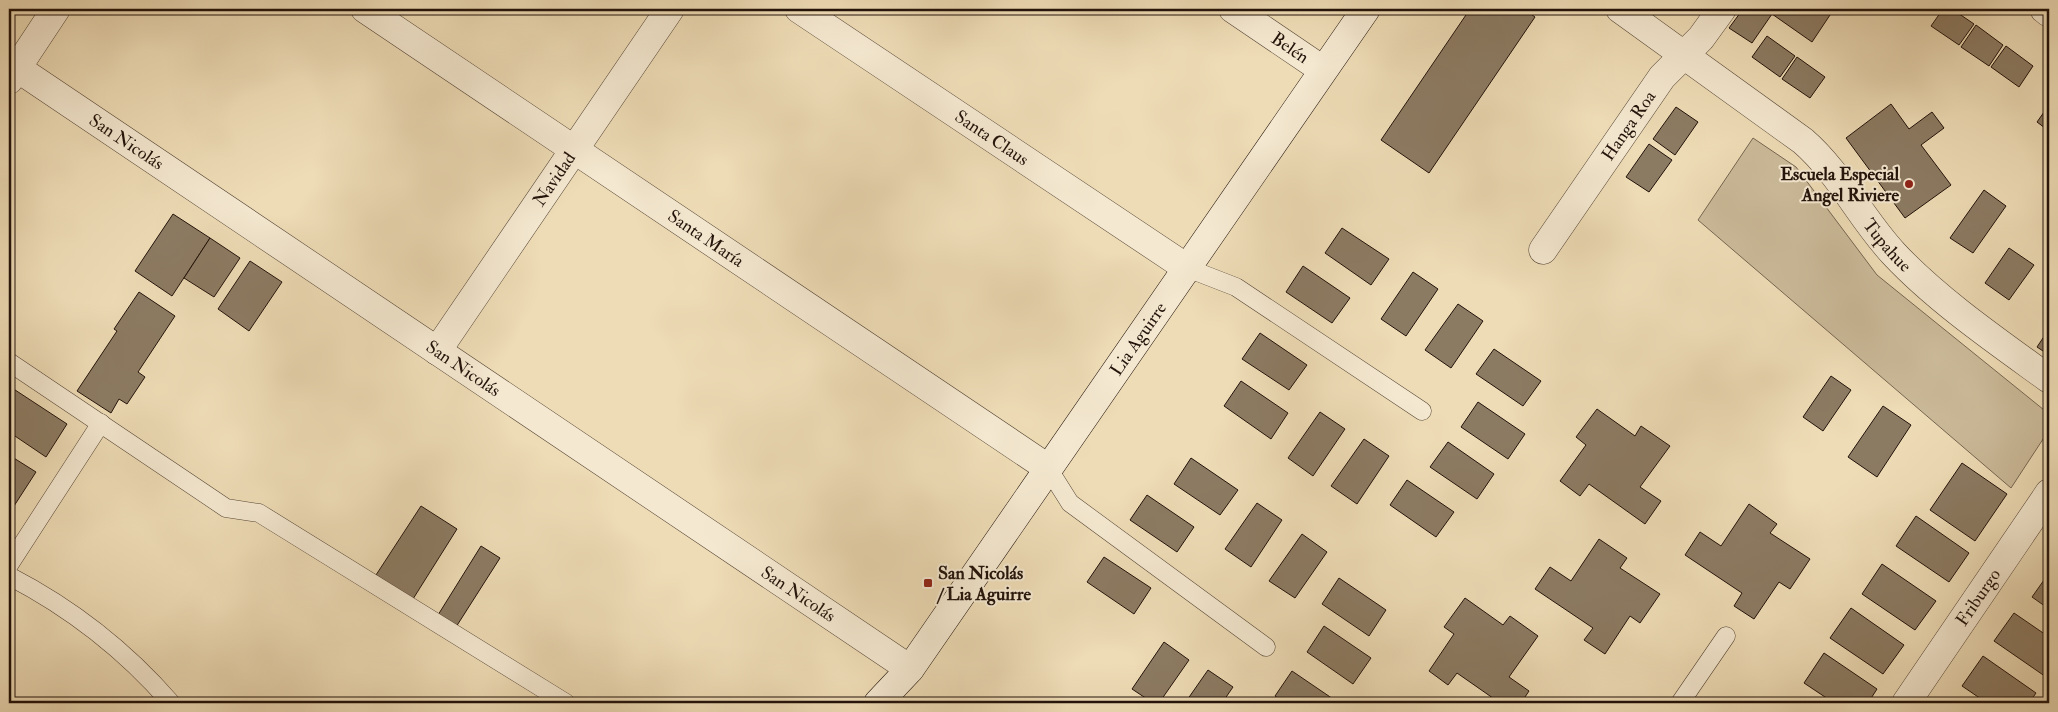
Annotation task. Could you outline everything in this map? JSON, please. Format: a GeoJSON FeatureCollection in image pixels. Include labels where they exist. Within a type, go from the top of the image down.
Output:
{"type":"FeatureCollection","features":[{"type":"Feature","properties":{"kind":"street"},"geometry":{"type":"LineString","coordinates":[[13,74],[56,9]]}},
{"type":"Feature","properties":{"kind":"street","name":"Santa María"},"geometry":{"type":"LineString","coordinates":[[365,9],[1048,468]]}},
{"type":"Feature","properties":{"kind":"street","name":"Navidad"},"geometry":{"type":"LineString","coordinates":[[437,351],[670,9]]}},
{"type":"Feature","properties":{"kind":"street","name":"Santa Claus"},"geometry":{"type":"LineString","coordinates":[[799,9],[1186,268]]}},
{"type":"Feature","properties":{"kind":"street","name":"Belén"},"geometry":{"type":"LineString","coordinates":[[1233,9],[1323,70]]}},
{"type":"Feature","properties":{"kind":"street","name":"Lia Aguirre"},"geometry":{"type":"LineString","coordinates":[[878,703],[910,669],[1366,9]]}},
{"type":"Feature","properties":{"kind":"street","name":"Tupahue"},"geometry":{"type":"LineString","coordinates":[[1620,9],[1815,152],[1877,234],[1908,268],[1937,293],[2049,379]]}},
{"type":"Feature","properties":{"kind":"street","name":"Hanga Roa"},"geometry":{"type":"LineString","coordinates":[[1543,250],[1662,77],[1701,38],[1722,9]]}},
{"type":"Feature","properties":{"kind":"street"},"geometry":{"type":"LineString","coordinates":[[2044,9],[2049,13]]}},
{"type":"Feature","properties":{"kind":"street","name":"San Nicolás"},"geometry":{"type":"LineString","coordinates":[[13,74],[437,351],[910,669]]}},
{"type":"Feature","properties":{"kind":"street","name":"Friburgo"},"geometry":{"type":"LineString","coordinates":[[1906,703],[2049,493]]}},
{"type":"Feature","properties":{"kind":"street","name":"Lia Aguirre"},"geometry":{"type":"LineString","coordinates":[[896,703],[910,669]]}},
{"type":"Feature","properties":{"kind":"lane"},"geometry":{"type":"LineString","coordinates":[[1186,268],[1236,287],[1422,411]]}},
{"type":"Feature","properties":{"kind":"lane"},"geometry":{"type":"LineString","coordinates":[[9,362],[226,508],[259,513],[566,703]]}},
{"type":"Feature","properties":{"kind":"lane"},"geometry":{"type":"LineString","coordinates":[[9,565],[101,423]]}},
{"type":"Feature","properties":{"kind":"lane"},"geometry":{"type":"LineString","coordinates":[[1048,468],[1070,503],[1266,647]]}},
{"type":"Feature","properties":{"kind":"lane"},"geometry":{"type":"LineString","coordinates":[[9,576],[33,588],[87,624],[121,651],[171,703]]}},
{"type":"Feature","properties":{"kind":"lane"},"geometry":{"type":"LineString","coordinates":[[1680,703],[1726,636]]}},
{"type":"Feature","properties":{"kind":"shaded area"},"geometry":{"type":"Polygon","coordinates":[[[1753,138],[1796,167],[1877,275],[2049,414],[2049,430],[2011,488],[1698,220],[1753,138]]]}},
{"type":"Feature","properties":{"kind":"building"},"geometry":{"type":"Polygon","coordinates":[[[1470,9],[1524,9],[1535,17],[1429,173],[1381,140],[1470,9]]]}},
{"type":"Feature","properties":{"kind":"building"},"geometry":{"type":"Polygon","coordinates":[[[1743,9],[1821,9],[1830,15],[1812,42],[1772,14],[1752,43],[1729,28],[1743,9]]]}},
{"type":"Feature","properties":{"kind":"building"},"geometry":{"type":"Polygon","coordinates":[[[1943,9],[1952,9],[1974,24],[1959,45],[1931,26],[1943,9]]]}},
{"type":"Feature","properties":{"kind":"building"},"geometry":{"type":"Polygon","coordinates":[[[1976,25],[2003,45],[1989,66],[1961,47],[1976,25]]]}},
{"type":"Feature","properties":{"kind":"building"},"geometry":{"type":"Polygon","coordinates":[[[1767,36],[1795,56],[1780,77],[1752,57],[1767,36]]]}},
{"type":"Feature","properties":{"kind":"building"},"geometry":{"type":"Polygon","coordinates":[[[2006,46],[2033,66],[2019,87],[1991,67],[2006,46]]]}},
{"type":"Feature","properties":{"kind":"building"},"geometry":{"type":"Polygon","coordinates":[[[1797,57],[1825,77],[1810,98],[1782,79],[1797,57]]]}},
{"type":"Feature","properties":{"kind":"building"},"geometry":{"type":"Polygon","coordinates":[[[1891,104],[1909,129],[1932,112],[1944,128],[1921,145],[1951,185],[1905,218],[1846,138],[1891,104]]]}},
{"type":"Feature","properties":{"kind":"building"},"geometry":{"type":"Polygon","coordinates":[[[2049,105],[2049,131],[2037,122],[2049,105]]]}},
{"type":"Feature","properties":{"kind":"building"},"geometry":{"type":"Polygon","coordinates":[[[1676,107],[1698,122],[1675,155],[1653,139],[1676,107]]]}},
{"type":"Feature","properties":{"kind":"building"},"geometry":{"type":"Polygon","coordinates":[[[1649,144],[1672,160],[1649,192],[1626,177],[1649,144]]]}},
{"type":"Feature","properties":{"kind":"building"},"geometry":{"type":"Polygon","coordinates":[[[1984,190],[2006,206],[1973,253],[1950,238],[1984,190]]]}},
{"type":"Feature","properties":{"kind":"building"},"geometry":{"type":"Polygon","coordinates":[[[173,214],[210,238],[172,296],[135,271],[173,214]]]}},
{"type":"Feature","properties":{"kind":"building"},"geometry":{"type":"Polygon","coordinates":[[[1342,228],[1389,259],[1371,285],[1325,253],[1342,228]]]}},
{"type":"Feature","properties":{"kind":"building"},"geometry":{"type":"Polygon","coordinates":[[[210,238],[240,258],[214,297],[184,278],[210,238]]]}},
{"type":"Feature","properties":{"kind":"building"},"geometry":{"type":"Polygon","coordinates":[[[2009,248],[2034,265],[2009,300],[1985,283],[2009,248]]]}},
{"type":"Feature","properties":{"kind":"building"},"geometry":{"type":"Polygon","coordinates":[[[250,261],[282,282],[249,331],[218,309],[250,261]]]}},
{"type":"Feature","properties":{"kind":"building"},"geometry":{"type":"Polygon","coordinates":[[[1303,266],[1350,298],[1332,323],[1286,292],[1303,266]]]}},
{"type":"Feature","properties":{"kind":"building"},"geometry":{"type":"Polygon","coordinates":[[[1413,272],[1438,289],[1406,336],[1381,319],[1413,272]]]}},
{"type":"Feature","properties":{"kind":"building"},"geometry":{"type":"Polygon","coordinates":[[[139,292],[175,316],[138,372],[145,377],[127,404],[119,399],[111,413],[77,391],[117,331],[114,329],[139,292]]]}},
{"type":"Feature","properties":{"kind":"building"},"geometry":{"type":"Polygon","coordinates":[[[1458,304],[1483,321],[1451,368],[1425,350],[1458,304]]]}},
{"type":"Feature","properties":{"kind":"building"},"geometry":{"type":"Polygon","coordinates":[[[2049,329],[2049,355],[2037,347],[2049,329]]]}},
{"type":"Feature","properties":{"kind":"building"},"geometry":{"type":"Polygon","coordinates":[[[1260,333],[1307,365],[1289,390],[1242,359],[1260,333]]]}},
{"type":"Feature","properties":{"kind":"building"},"geometry":{"type":"Polygon","coordinates":[[[1494,349],[1541,381],[1523,406],[1476,374],[1494,349]]]}},
{"type":"Feature","properties":{"kind":"building"},"geometry":{"type":"Polygon","coordinates":[[[1831,376],[1851,390],[1823,431],[1803,417],[1831,376]]]}},
{"type":"Feature","properties":{"kind":"building"},"geometry":{"type":"Polygon","coordinates":[[[1241,381],[1288,413],[1271,439],[1224,406],[1241,381]]]}},
{"type":"Feature","properties":{"kind":"building"},"geometry":{"type":"Polygon","coordinates":[[[9,386],[67,424],[46,457],[9,432],[9,386]]]}},
{"type":"Feature","properties":{"kind":"building"},"geometry":{"type":"Polygon","coordinates":[[[1478,402],[1525,434],[1508,459],[1461,427],[1478,402]]]}},
{"type":"Feature","properties":{"kind":"building"},"geometry":{"type":"Polygon","coordinates":[[[1883,406],[1911,425],[1877,477],[1848,457],[1883,406]]]}},
{"type":"Feature","properties":{"kind":"building"},"geometry":{"type":"Polygon","coordinates":[[[1597,409],[1635,436],[1641,426],[1670,446],[1640,487],[1661,501],[1645,524],[1589,484],[1580,496],[1560,481],[1586,445],[1576,437],[1597,409]]]}},
{"type":"Feature","properties":{"kind":"building"},"geometry":{"type":"Polygon","coordinates":[[[1320,412],[1345,429],[1313,476],[1288,458],[1320,412]]]}},
{"type":"Feature","properties":{"kind":"building"},"geometry":{"type":"Polygon","coordinates":[[[1364,439],[1389,456],[1357,504],[1331,486],[1364,439]]]}},
{"type":"Feature","properties":{"kind":"building"},"geometry":{"type":"Polygon","coordinates":[[[1448,442],[1494,474],[1477,499],[1430,467],[1448,442]]]}},
{"type":"Feature","properties":{"kind":"building"},"geometry":{"type":"Polygon","coordinates":[[[9,455],[36,472],[14,506],[9,502],[9,455]]]}},
{"type":"Feature","properties":{"kind":"building"},"geometry":{"type":"Polygon","coordinates":[[[1191,458],[1238,490],[1220,515],[1174,484],[1191,458]]]}},
{"type":"Feature","properties":{"kind":"building"},"geometry":{"type":"Polygon","coordinates":[[[1962,463],[2007,494],[1975,541],[1930,510],[1962,463]]]}},
{"type":"Feature","properties":{"kind":"building"},"geometry":{"type":"Polygon","coordinates":[[[1407,480],[1454,512],[1436,537],[1390,505],[1407,480]]]}},
{"type":"Feature","properties":{"kind":"building"},"geometry":{"type":"Polygon","coordinates":[[[1147,495],[1194,527],[1177,552],[1130,520],[1147,495]]]}},
{"type":"Feature","properties":{"kind":"building"},"geometry":{"type":"Polygon","coordinates":[[[1257,503],[1282,520],[1251,567],[1225,549],[1257,503]]]}},
{"type":"Feature","properties":{"kind":"building"},"geometry":{"type":"Polygon","coordinates":[[[1749,504],[1777,524],[1770,533],[1810,559],[1790,589],[1779,582],[1754,619],[1734,606],[1742,593],[1685,555],[1700,532],[1721,546],[1749,504]]]}},
{"type":"Feature","properties":{"kind":"building"},"geometry":{"type":"Polygon","coordinates":[[[421,506],[457,529],[413,599],[376,575],[421,506]]]}},
{"type":"Feature","properties":{"kind":"building"},"geometry":{"type":"Polygon","coordinates":[[[1916,516],[1969,553],[1949,582],[1896,546],[1916,516]]]}},
{"type":"Feature","properties":{"kind":"building"},"geometry":{"type":"Polygon","coordinates":[[[1302,534],[1327,552],[1295,598],[1269,581],[1302,534]]]}},
{"type":"Feature","properties":{"kind":"building"},"geometry":{"type":"Polygon","coordinates":[[[1599,539],[1627,558],[1620,568],[1660,594],[1640,623],[1630,616],[1605,654],[1584,640],[1593,628],[1535,589],[1550,567],[1571,581],[1599,539]]]}},
{"type":"Feature","properties":{"kind":"building"},"geometry":{"type":"Polygon","coordinates":[[[481,546],[500,558],[456,627],[438,615],[481,546]]]}},
{"type":"Feature","properties":{"kind":"building"},"geometry":{"type":"Polygon","coordinates":[[[1104,557],[1151,588],[1134,614],[1087,582],[1104,557]]]}},
{"type":"Feature","properties":{"kind":"building"},"geometry":{"type":"Polygon","coordinates":[[[1882,564],[1936,601],[1915,630],[1862,594],[1882,564]]]}},
{"type":"Feature","properties":{"kind":"building"},"geometry":{"type":"Polygon","coordinates":[[[2049,573],[2049,609],[2032,597],[2049,573]]]}},
{"type":"Feature","properties":{"kind":"building"},"geometry":{"type":"Polygon","coordinates":[[[1339,578],[1386,610],[1369,636],[1322,604],[1339,578]]]}},
{"type":"Feature","properties":{"kind":"building"},"geometry":{"type":"Polygon","coordinates":[[[1465,598],[1503,625],[1510,616],[1538,636],[1509,677],[1529,691],[1521,703],[1500,703],[1457,673],[1448,685],[1429,671],[1454,634],[1444,627],[1465,598]]]}},
{"type":"Feature","properties":{"kind":"building"},"geometry":{"type":"Polygon","coordinates":[[[1851,608],[1904,645],[1883,674],[1830,638],[1851,608]]]}},
{"type":"Feature","properties":{"kind":"building"},"geometry":{"type":"Polygon","coordinates":[[[2014,613],[2049,637],[2049,679],[1994,641],[2014,613]]]}},
{"type":"Feature","properties":{"kind":"building"},"geometry":{"type":"Polygon","coordinates":[[[1324,626],[1371,658],[1353,684],[1307,652],[1324,626]]]}},
{"type":"Feature","properties":{"kind":"building"},"geometry":{"type":"Polygon","coordinates":[[[1164,642],[1189,660],[1159,703],[1153,703],[1132,689],[1164,642]]]}},
{"type":"Feature","properties":{"kind":"building"},"geometry":{"type":"Polygon","coordinates":[[[1824,653],[1877,689],[1868,703],[1834,703],[1804,683],[1824,653]]]}},
{"type":"Feature","properties":{"kind":"building"},"geometry":{"type":"Polygon","coordinates":[[[1983,656],[2036,693],[2029,703],[1987,703],[1962,686],[1983,656]]]}},
{"type":"Feature","properties":{"kind":"building"},"geometry":{"type":"Polygon","coordinates":[[[1208,670],[1233,687],[1222,703],[1185,703],[1208,670]]]}},
{"type":"Feature","properties":{"kind":"building"},"geometry":{"type":"Polygon","coordinates":[[[1292,671],[1339,703],[1286,703],[1275,696],[1292,671]]]}},
{"type":"Feature","properties":{"kind":"place","name":"Escuela Especial Angel Riviere"},"geometry":{"type":"Point","coordinates":[1909,184]}},
{"type":"Feature","properties":{"kind":"place","name":"San Nicolás / Lia Aguirre"},"geometry":{"type":"Point","coordinates":[928,583]}}]}
